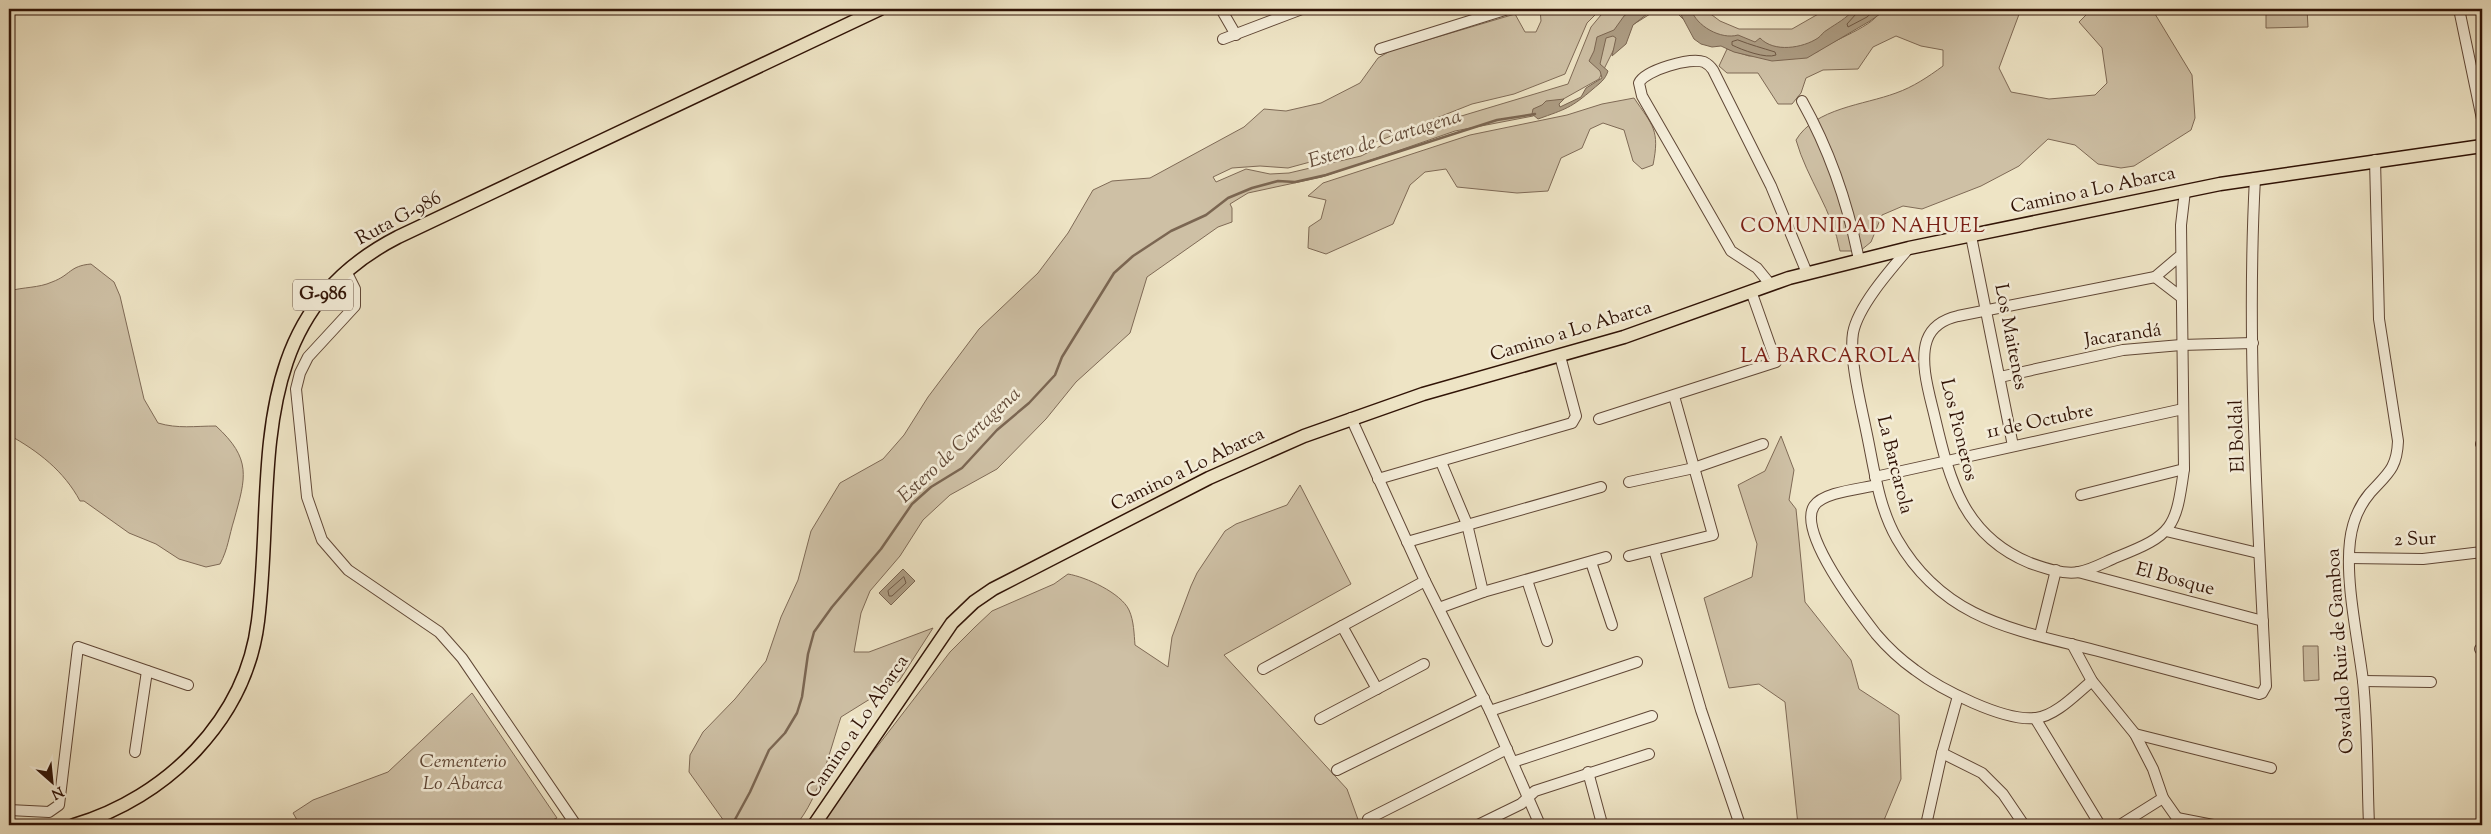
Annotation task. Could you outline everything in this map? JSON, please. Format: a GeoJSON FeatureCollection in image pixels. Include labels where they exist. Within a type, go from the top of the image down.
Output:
{"type":"FeatureCollection","features":[{"type":"Feature","properties":{"kind":"main road","name":"Ruta G-986"},"geometry":{"type":"LineString","coordinates":[[74,825],[121,808],[168,778],[207,739],[236,692],[250,658],[258,622],[269,460],[280,383],[289,353],[304,323],[323,295],[346,271],[373,251],[398,237],[880,9]]}},
{"type":"Feature","properties":{"kind":"main road","name":"Camino a Lo Abarca"},"geometry":{"type":"LineString","coordinates":[[814,825],[952,623],[974,602],[993,589],[1209,478],[1272,449],[1351,418],[1423,394],[1560,356],[1714,307],[1770,284],[1807,273],[1909,248],[2185,191],[2255,178],[2482,146]]}},
{"type":"Feature","properties":{"kind":"street"},"geometry":{"type":"LineString","coordinates":[[1221,9],[1236,35]]}},
{"type":"Feature","properties":{"kind":"street"},"geometry":{"type":"LineString","coordinates":[[1223,39],[1236,35],[1276,13],[1302,9]]}},
{"type":"Feature","properties":{"kind":"street"},"geometry":{"type":"LineString","coordinates":[[1380,49],[1508,9]]}},
{"type":"Feature","properties":{"kind":"street"},"geometry":{"type":"LineString","coordinates":[[2459,9],[2482,120]]}},
{"type":"Feature","properties":{"kind":"street"},"geometry":{"type":"LineString","coordinates":[[1770,284],[1757,268],[1731,251],[1642,96],[1639,83],[1643,77],[1671,66],[1700,62],[1705,62],[1713,70],[1771,186],[1807,273]]}},
{"type":"Feature","properties":{"kind":"street"},"geometry":{"type":"LineString","coordinates":[[1802,101],[1822,138],[1838,178],[1859,260]]}},
{"type":"Feature","properties":{"kind":"street","name":"Osvaldo Ruiz de Gamboa"},"geometry":{"type":"LineString","coordinates":[[2369,825],[2363,681],[2349,558],[2352,530],[2358,511],[2370,493],[2391,471],[2398,449],[2379,319],[2375,160]]}},
{"type":"Feature","properties":{"kind":"street","name":"El Boldal"},"geometry":{"type":"LineString","coordinates":[[2255,178],[2253,343],[2258,553],[2266,686],[2262,693]]}},
{"type":"Feature","properties":{"kind":"street","name":"Los Pioneros"},"geometry":{"type":"LineString","coordinates":[[2181,255],[2155,277],[1947,319],[1933,330],[1927,339],[1925,352],[1926,377],[1945,462],[1962,504],[1984,533],[2014,555],[2056,570],[2078,572],[2147,546],[2166,531],[2177,513],[2184,469],[2181,225],[2185,191]]}},
{"type":"Feature","properties":{"kind":"street","name":"Los Maitenes"},"geometry":{"type":"LineString","coordinates":[[1971,236],[2013,446]]}},
{"type":"Feature","properties":{"kind":"street","name":"La Barcarola"},"geometry":{"type":"LineString","coordinates":[[1909,248],[1893,266],[1864,309],[1853,333],[1858,394],[1883,509],[1897,538],[1915,566],[1938,589],[1964,608],[1993,623],[2262,693]]}},
{"type":"Feature","properties":{"kind":"street"},"geometry":{"type":"LineString","coordinates":[[346,271],[355,289],[355,306],[308,357],[300,373],[296,389],[307,497],[315,524],[330,551],[348,570],[429,624],[456,651],[574,822],[562,825]]}},
{"type":"Feature","properties":{"kind":"street"},"geometry":{"type":"LineString","coordinates":[[2155,277],[2181,297]]}},
{"type":"Feature","properties":{"kind":"street"},"geometry":{"type":"LineString","coordinates":[[1599,419],[1776,362],[1751,291]]}},
{"type":"Feature","properties":{"kind":"street","name":"Jacarandá"},"geometry":{"type":"LineString","coordinates":[[2000,377],[2123,350],[2181,345],[2253,343]]}},
{"type":"Feature","properties":{"kind":"street"},"geometry":{"type":"LineString","coordinates":[[1378,479],[1572,423],[1576,416],[1560,356]]}},
{"type":"Feature","properties":{"kind":"street"},"geometry":{"type":"LineString","coordinates":[[1629,556],[1713,535],[1674,396]]}},
{"type":"Feature","properties":{"kind":"street","name":"11 de Octubre"},"geometry":{"type":"LineString","coordinates":[[2035,718],[1988,708],[1958,696],[1914,669],[1876,634],[1834,575],[1817,540],[1810,517],[1813,508],[1819,500],[1828,496],[1945,462],[2183,409]]}},
{"type":"Feature","properties":{"kind":"street"},"geometry":{"type":"LineString","coordinates":[[1351,418],[1425,581],[1490,710],[1540,825]]}},
{"type":"Feature","properties":{"kind":"street"},"geometry":{"type":"LineString","coordinates":[[1629,482],[1694,468],[1763,444]]}},
{"type":"Feature","properties":{"kind":"street"},"geometry":{"type":"LineString","coordinates":[[1441,462],[1467,524],[1483,592]]}},
{"type":"Feature","properties":{"kind":"street"},"geometry":{"type":"LineString","coordinates":[[2080,495],[2184,469]]}},
{"type":"Feature","properties":{"kind":"street"},"geometry":{"type":"LineString","coordinates":[[1408,542],[1601,487]]}},
{"type":"Feature","properties":{"kind":"street"},"geometry":{"type":"LineString","coordinates":[[2166,531],[2258,553]]}},
{"type":"Feature","properties":{"kind":"street"},"geometry":{"type":"LineString","coordinates":[[1654,550],[1702,710],[1740,825]]}},
{"type":"Feature","properties":{"kind":"street","name":"2 Sur"},"geometry":{"type":"LineString","coordinates":[[2349,558],[2423,559],[2482,552]]}},
{"type":"Feature","properties":{"kind":"street"},"geometry":{"type":"LineString","coordinates":[[1439,608],[1483,592],[1606,557]]}},
{"type":"Feature","properties":{"kind":"street"},"geometry":{"type":"LineString","coordinates":[[1591,562],[1612,624]]}},
{"type":"Feature","properties":{"kind":"street"},"geometry":{"type":"LineString","coordinates":[[2040,635],[2056,570]]}},
{"type":"Feature","properties":{"kind":"street","name":"El Bosque"},"geometry":{"type":"LineString","coordinates":[[2078,572],[2263,622]]}},
{"type":"Feature","properties":{"kind":"street"},"geometry":{"type":"LineString","coordinates":[[1527,580],[1546,641]]}},
{"type":"Feature","properties":{"kind":"street"},"geometry":{"type":"LineString","coordinates":[[1263,669],[1425,581]]}},
{"type":"Feature","properties":{"kind":"street"},"geometry":{"type":"LineString","coordinates":[[1342,626],[1377,689]]}},
{"type":"Feature","properties":{"kind":"street"},"geometry":{"type":"LineString","coordinates":[[2072,644],[2092,681],[2135,734],[2153,768],[2164,798],[2180,822],[2213,825]]}},
{"type":"Feature","properties":{"kind":"street"},"geometry":{"type":"LineString","coordinates":[[9,810],[49,812],[55,809],[60,802],[78,647],[188,685]]}},
{"type":"Feature","properties":{"kind":"street"},"geometry":{"type":"LineString","coordinates":[[1490,710],[1637,662]]}},
{"type":"Feature","properties":{"kind":"street"},"geometry":{"type":"LineString","coordinates":[[1320,719],[1424,664]]}},
{"type":"Feature","properties":{"kind":"street"},"geometry":{"type":"LineString","coordinates":[[135,752],[147,671]]}},
{"type":"Feature","properties":{"kind":"street"},"geometry":{"type":"LineString","coordinates":[[2092,681],[2047,716],[2035,718],[2100,825]]}},
{"type":"Feature","properties":{"kind":"street"},"geometry":{"type":"LineString","coordinates":[[2363,681],[2431,682]]}},
{"type":"Feature","properties":{"kind":"street"},"geometry":{"type":"LineString","coordinates":[[1930,824],[1942,753],[1958,696]]}},
{"type":"Feature","properties":{"kind":"street"},"geometry":{"type":"LineString","coordinates":[[1337,770],[1484,698]]}},
{"type":"Feature","properties":{"kind":"street"},"geometry":{"type":"LineString","coordinates":[[1512,762],[1652,716]]}},
{"type":"Feature","properties":{"kind":"street"},"geometry":{"type":"LineString","coordinates":[[2135,734],[2271,768]]}},
{"type":"Feature","properties":{"kind":"street"},"geometry":{"type":"LineString","coordinates":[[1368,819],[1508,749]]}},
{"type":"Feature","properties":{"kind":"street"},"geometry":{"type":"LineString","coordinates":[[1942,753],[1982,773],[2003,794],[2024,825]]}},
{"type":"Feature","properties":{"kind":"street"},"geometry":{"type":"LineString","coordinates":[[1478,825],[1521,804],[1534,791],[1588,772],[1649,754]]}},
{"type":"Feature","properties":{"kind":"street"},"geometry":{"type":"LineString","coordinates":[[1588,772],[1601,820]]}},
{"type":"Feature","properties":{"kind":"street"},"geometry":{"type":"LineString","coordinates":[[2120,825],[2164,798]]}},
{"type":"Feature","properties":{"kind":"street"},"geometry":{"type":"LineString","coordinates":[[2364,825],[2377,825]]}},
{"type":"Feature","properties":{"kind":"green space"},"geometry":{"type":"Polygon","coordinates":[[[1540,9],[1601,9],[1587,23],[1565,74],[1514,94],[1472,104],[1358,149],[1288,168],[1260,166],[1232,168],[1213,177],[1216,182],[1246,169],[1270,174],[1289,173],[1361,156],[1408,132],[1568,84],[1591,27],[1606,9],[1658,9],[1623,31],[1599,79],[1533,116],[1455,131],[1322,177],[1248,193],[1230,204],[1232,208],[1232,222],[1218,227],[1147,277],[1130,333],[1076,382],[1046,419],[997,469],[950,495],[923,520],[900,556],[870,591],[861,613],[854,652],[869,652],[933,628],[899,681],[841,717],[817,788],[804,814],[796,825],[720,825],[724,821],[689,772],[690,755],[703,732],[735,699],[766,661],[781,617],[798,580],[811,531],[840,483],[883,459],[904,435],[928,397],[979,329],[1038,273],[1068,233],[1093,190],[1112,181],[1150,178],[1244,127],[1264,109],[1286,111],[1321,103],[1360,83],[1378,58],[1390,51],[1515,14],[1525,32],[1536,32],[1541,21],[1540,9]]]}},
{"type":"Feature","properties":{"kind":"green space"},"geometry":{"type":"Polygon","coordinates":[[[1673,9],[1704,9],[1720,21],[1739,29],[1792,29],[1827,9],[1867,9],[1851,23],[1797,50],[1701,37],[1673,9]]]}},
{"type":"Feature","properties":{"kind":"green space"},"geometry":{"type":"Polygon","coordinates":[[[1881,9],[2021,9],[1999,68],[2011,92],[2049,99],[2095,95],[2107,83],[2102,48],[2079,22],[2092,9],[2152,9],[2192,75],[2195,118],[2191,130],[2134,166],[2121,168],[2098,164],[2075,145],[2048,139],[2019,166],[1981,186],[1922,209],[1903,206],[1882,215],[1871,242],[1860,251],[1840,251],[1832,222],[1796,140],[1804,129],[1828,114],[1896,93],[1920,81],[1943,66],[1943,50],[1921,46],[1896,36],[1873,47],[1858,69],[1823,70],[1806,78],[1801,93],[1792,104],[1778,104],[1758,73],[1727,73],[1719,66],[1727,49],[1749,56],[1817,52],[1863,27],[1878,15],[1881,9]]]}},
{"type":"Feature","properties":{"kind":"green space"},"geometry":{"type":"Polygon","coordinates":[[[2266,9],[2307,9],[2308,27],[2266,28],[2266,9]]]}},
{"type":"Feature","properties":{"kind":"green space"},"geometry":{"type":"Polygon","coordinates":[[[1634,98],[1650,122],[1655,136],[1656,144],[1653,165],[1642,169],[1633,161],[1624,130],[1603,123],[1590,129],[1582,148],[1561,158],[1548,191],[1517,193],[1457,187],[1446,169],[1425,172],[1410,185],[1393,224],[1326,254],[1308,248],[1309,227],[1321,219],[1326,200],[1308,196],[1323,183],[1470,135],[1567,115],[1602,104],[1634,98]]]}},
{"type":"Feature","properties":{"kind":"green space"},"geometry":{"type":"Polygon","coordinates":[[[91,264],[114,282],[120,296],[144,399],[158,423],[180,427],[216,426],[228,438],[241,459],[243,480],[241,492],[227,548],[220,564],[206,567],[179,559],[156,544],[129,533],[84,501],[80,501],[74,490],[58,471],[40,455],[9,435],[9,291],[47,284],[78,267],[91,264]]]}},
{"type":"Feature","properties":{"kind":"green space"},"geometry":{"type":"Polygon","coordinates":[[[1781,436],[1794,470],[1789,500],[1796,509],[1805,602],[1851,660],[1859,689],[1899,715],[1901,779],[1882,825],[1798,825],[1785,702],[1759,684],[1729,688],[1704,598],[1752,577],[1757,544],[1738,485],[1765,471],[1781,436]]]}},
{"type":"Feature","properties":{"kind":"green space"},"geometry":{"type":"Polygon","coordinates":[[[1300,485],[1351,584],[1224,655],[1347,789],[1360,825],[817,825],[950,652],[992,611],[1054,584],[1068,574],[1075,576],[1093,582],[1119,598],[1129,610],[1134,628],[1135,645],[1168,667],[1172,637],[1191,586],[1197,573],[1225,531],[1236,524],[1287,505],[1300,485]]]}},
{"type":"Feature","properties":{"kind":"green space"},"geometry":{"type":"Polygon","coordinates":[[[2303,646],[2318,646],[2319,680],[2304,681],[2303,646]]]}},
{"type":"Feature","properties":{"kind":"green space","name":"Cementerio Lo Abarca"},"geometry":{"type":"Polygon","coordinates":[[[472,693],[557,818],[541,825],[300,825],[293,813],[313,800],[388,772],[472,693]]]}},
{"type":"Feature","properties":{"kind":"water"},"geometry":{"type":"Polygon","coordinates":[[[1634,9],[1665,9],[1647,14],[1633,25],[1626,44],[1612,56],[1616,38],[1613,36],[1606,38],[1600,64],[1608,71],[1602,81],[1585,95],[1568,107],[1555,113],[1538,119],[1532,114],[1533,109],[1546,101],[1564,99],[1559,104],[1560,107],[1581,97],[1586,88],[1602,78],[1600,71],[1589,61],[1594,51],[1597,37],[1614,30],[1624,16],[1634,9]]]}},
{"type":"Feature","properties":{"kind":"water"},"geometry":{"type":"Polygon","coordinates":[[[1672,9],[1691,9],[1698,21],[1717,33],[1731,36],[1738,35],[1755,42],[1760,38],[1773,46],[1789,47],[1805,44],[1818,38],[1854,9],[1881,9],[1880,14],[1870,21],[1807,58],[1772,61],[1734,52],[1721,46],[1712,47],[1701,44],[1694,39],[1679,11],[1672,9]]]}},
{"type":"Feature","properties":{"kind":"water"},"geometry":{"type":"Polygon","coordinates":[[[903,569],[915,581],[891,605],[879,593],[903,569]]]}},
{"type":"Feature","properties":{"kind":"waterway","name":"Estero de Cartagena"},"geometry":{"type":"LineString","coordinates":[[732,825],[750,792],[769,750],[785,733],[797,713],[802,697],[808,654],[814,632],[832,607],[881,549],[912,504],[931,487],[962,468],[997,430],[1029,403],[1055,375],[1062,357],[1114,273],[1133,256],[1171,231],[1206,215],[1228,198],[1252,188],[1278,181],[1295,182],[1326,175],[1497,120],[1535,114]]}},
{"type":"Feature","properties":{"kind":"district","name":"COMUNIDAD NAHUEL"},"geometry":{"type":"Point","coordinates":[1863,227]}},
{"type":"Feature","properties":{"kind":"district","name":"LA BARCAROLA"},"geometry":{"type":"Point","coordinates":[1829,357]}}]}
